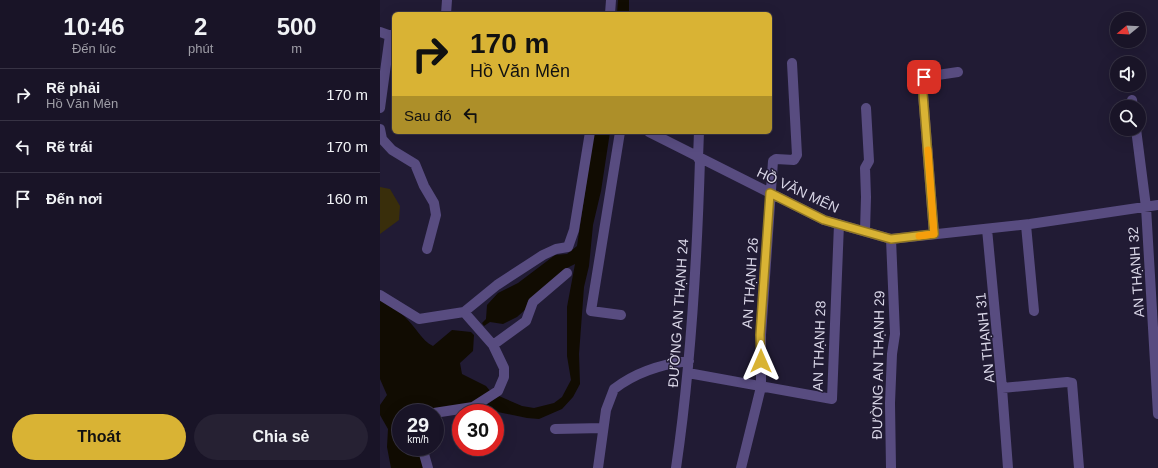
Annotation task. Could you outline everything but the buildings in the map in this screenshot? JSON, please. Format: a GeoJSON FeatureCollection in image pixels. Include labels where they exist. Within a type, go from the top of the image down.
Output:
{"type":"FeatureCollection","features":[{"type":"Feature","properties":{"kind":"street"},"geometry":{"type":"LineString","coordinates":[[446,12],[447,0]]}},
{"type":"Feature","properties":{"kind":"street"},"geometry":{"type":"LineString","coordinates":[[610,12],[611,0]]}},
{"type":"Feature","properties":{"kind":"street"},"geometry":{"type":"LineString","coordinates":[[380,32],[392,36],[380,108]]}},
{"type":"Feature","properties":{"kind":"street","name":"AN THẠNH 26"},"geometry":{"type":"LineString","coordinates":[[740,468],[761,387],[760,335],[773,161],[776,159],[794,160],[797,155],[792,63]]}},
{"type":"Feature","properties":{"kind":"street"},"geometry":{"type":"LineString","coordinates":[[934,234],[922,81],[924,77],[958,72]]}},
{"type":"Feature","properties":{"kind":"street"},"geometry":{"type":"LineString","coordinates":[[864,231],[866,196],[864,168],[869,161],[866,108]]}},
{"type":"Feature","properties":{"kind":"street"},"geometry":{"type":"LineString","coordinates":[[380,129],[382,139],[392,150],[415,164],[424,186],[434,203],[436,215],[427,249]]}},
{"type":"Feature","properties":{"kind":"street"},"geometry":{"type":"LineString","coordinates":[[380,295],[419,319],[464,312],[497,284],[543,255],[556,248],[568,247],[574,230],[590,134]]}},
{"type":"Feature","properties":{"kind":"street"},"geometry":{"type":"LineString","coordinates":[[620,134],[591,312],[621,315]]}},
{"type":"Feature","properties":{"kind":"street","name":"HỒ VĂN MÊN"},"geometry":{"type":"LineString","coordinates":[[653,134],[824,220],[891,239],[1026,225],[1158,205]]}},
{"type":"Feature","properties":{"kind":"street","name":"ĐƯỜNG AN THẠNH 24"},"geometry":{"type":"LineString","coordinates":[[676,468],[688,373],[697,263],[699,134]]}},
{"type":"Feature","properties":{"kind":"street","name":"AN THẠNH 32"},"geometry":{"type":"LineString","coordinates":[[1137,136],[1146,207],[1158,414]]}},
{"type":"Feature","properties":{"kind":"street","name":"AN THẠNH 28"},"geometry":{"type":"LineString","coordinates":[[761,387],[832,399],[839,224]]}},
{"type":"Feature","properties":{"kind":"street"},"geometry":{"type":"LineString","coordinates":[[1026,225],[1034,311]]}},
{"type":"Feature","properties":{"kind":"street","name":"AN THẠNH 31"},"geometry":{"type":"LineString","coordinates":[[987,229],[1002,388],[1067,382],[1072,384],[1080,468]]}},
{"type":"Feature","properties":{"kind":"street","name":"ĐƯỜNG AN THẠNH 29"},"geometry":{"type":"LineString","coordinates":[[891,239],[895,334],[892,354],[890,403],[891,468]]}},
{"type":"Feature","properties":{"kind":"street"},"geometry":{"type":"LineString","coordinates":[[493,345],[526,320],[534,302],[567,273]]}},
{"type":"Feature","properties":{"kind":"street"},"geometry":{"type":"LineString","coordinates":[[444,411],[472,407],[498,391],[504,377],[504,368],[493,345],[464,312]]}},
{"type":"Feature","properties":{"kind":"street"},"geometry":{"type":"LineString","coordinates":[[598,468],[606,410],[614,389],[638,375],[664,364],[689,361]]}},
{"type":"Feature","properties":{"kind":"street"},"geometry":{"type":"LineString","coordinates":[[688,373],[761,387]]}},
{"type":"Feature","properties":{"kind":"street"},"geometry":{"type":"LineString","coordinates":[[1002,388],[1008,468]]}},
{"type":"Feature","properties":{"kind":"street"},"geometry":{"type":"LineString","coordinates":[[555,429],[603,428]]}},
{"type":"Feature","properties":{"kind":"street"},"geometry":{"type":"LineString","coordinates":[[425,456],[428,468]]}},
{"type":"Feature","properties":{"kind":"shaded area"},"geometry":{"type":"Polygon","coordinates":[[[618,0],[629,0],[629,12],[617,12],[618,0]]]}},
{"type":"Feature","properties":{"kind":"shaded area"},"geometry":{"type":"Polygon","coordinates":[[[594,134],[610,134],[601,191],[593,225],[589,266],[584,287],[579,354],[580,384],[573,397],[562,409],[539,419],[504,413],[504,404],[487,404],[499,396],[522,406],[534,408],[554,403],[562,397],[571,380],[567,356],[567,307],[575,264],[565,269],[528,301],[526,309],[517,317],[503,324],[490,322],[484,326],[482,323],[486,319],[487,305],[498,293],[518,283],[555,255],[567,254],[577,246],[594,134]]]}},
{"type":"Feature","properties":{"kind":"shaded area"},"geometry":{"type":"Polygon","coordinates":[[[380,187],[390,189],[400,206],[399,220],[380,234],[380,187]]]}},
{"type":"Feature","properties":{"kind":"shaded area"},"geometry":{"type":"Polygon","coordinates":[[[380,299],[402,314],[425,341],[433,346],[452,330],[471,332],[474,335],[473,351],[460,363],[462,374],[486,386],[491,392],[468,404],[452,404],[452,409],[448,410],[444,410],[444,404],[392,404],[392,456],[421,456],[424,468],[391,468],[387,447],[388,429],[380,415],[380,405],[387,395],[380,379],[380,299]]]}},
{"type":"Feature","properties":{"kind":"slow traffic"},"geometry":{"type":"LineString","coordinates":[[919,236],[934,234],[928,150]]}},
{"type":"Feature","properties":{"kind":"route"},"geometry":{"type":"LineString","coordinates":[[761,361],[760,335],[770,193],[824,220],[891,239],[934,234],[922,81],[924,77]]}}]}
